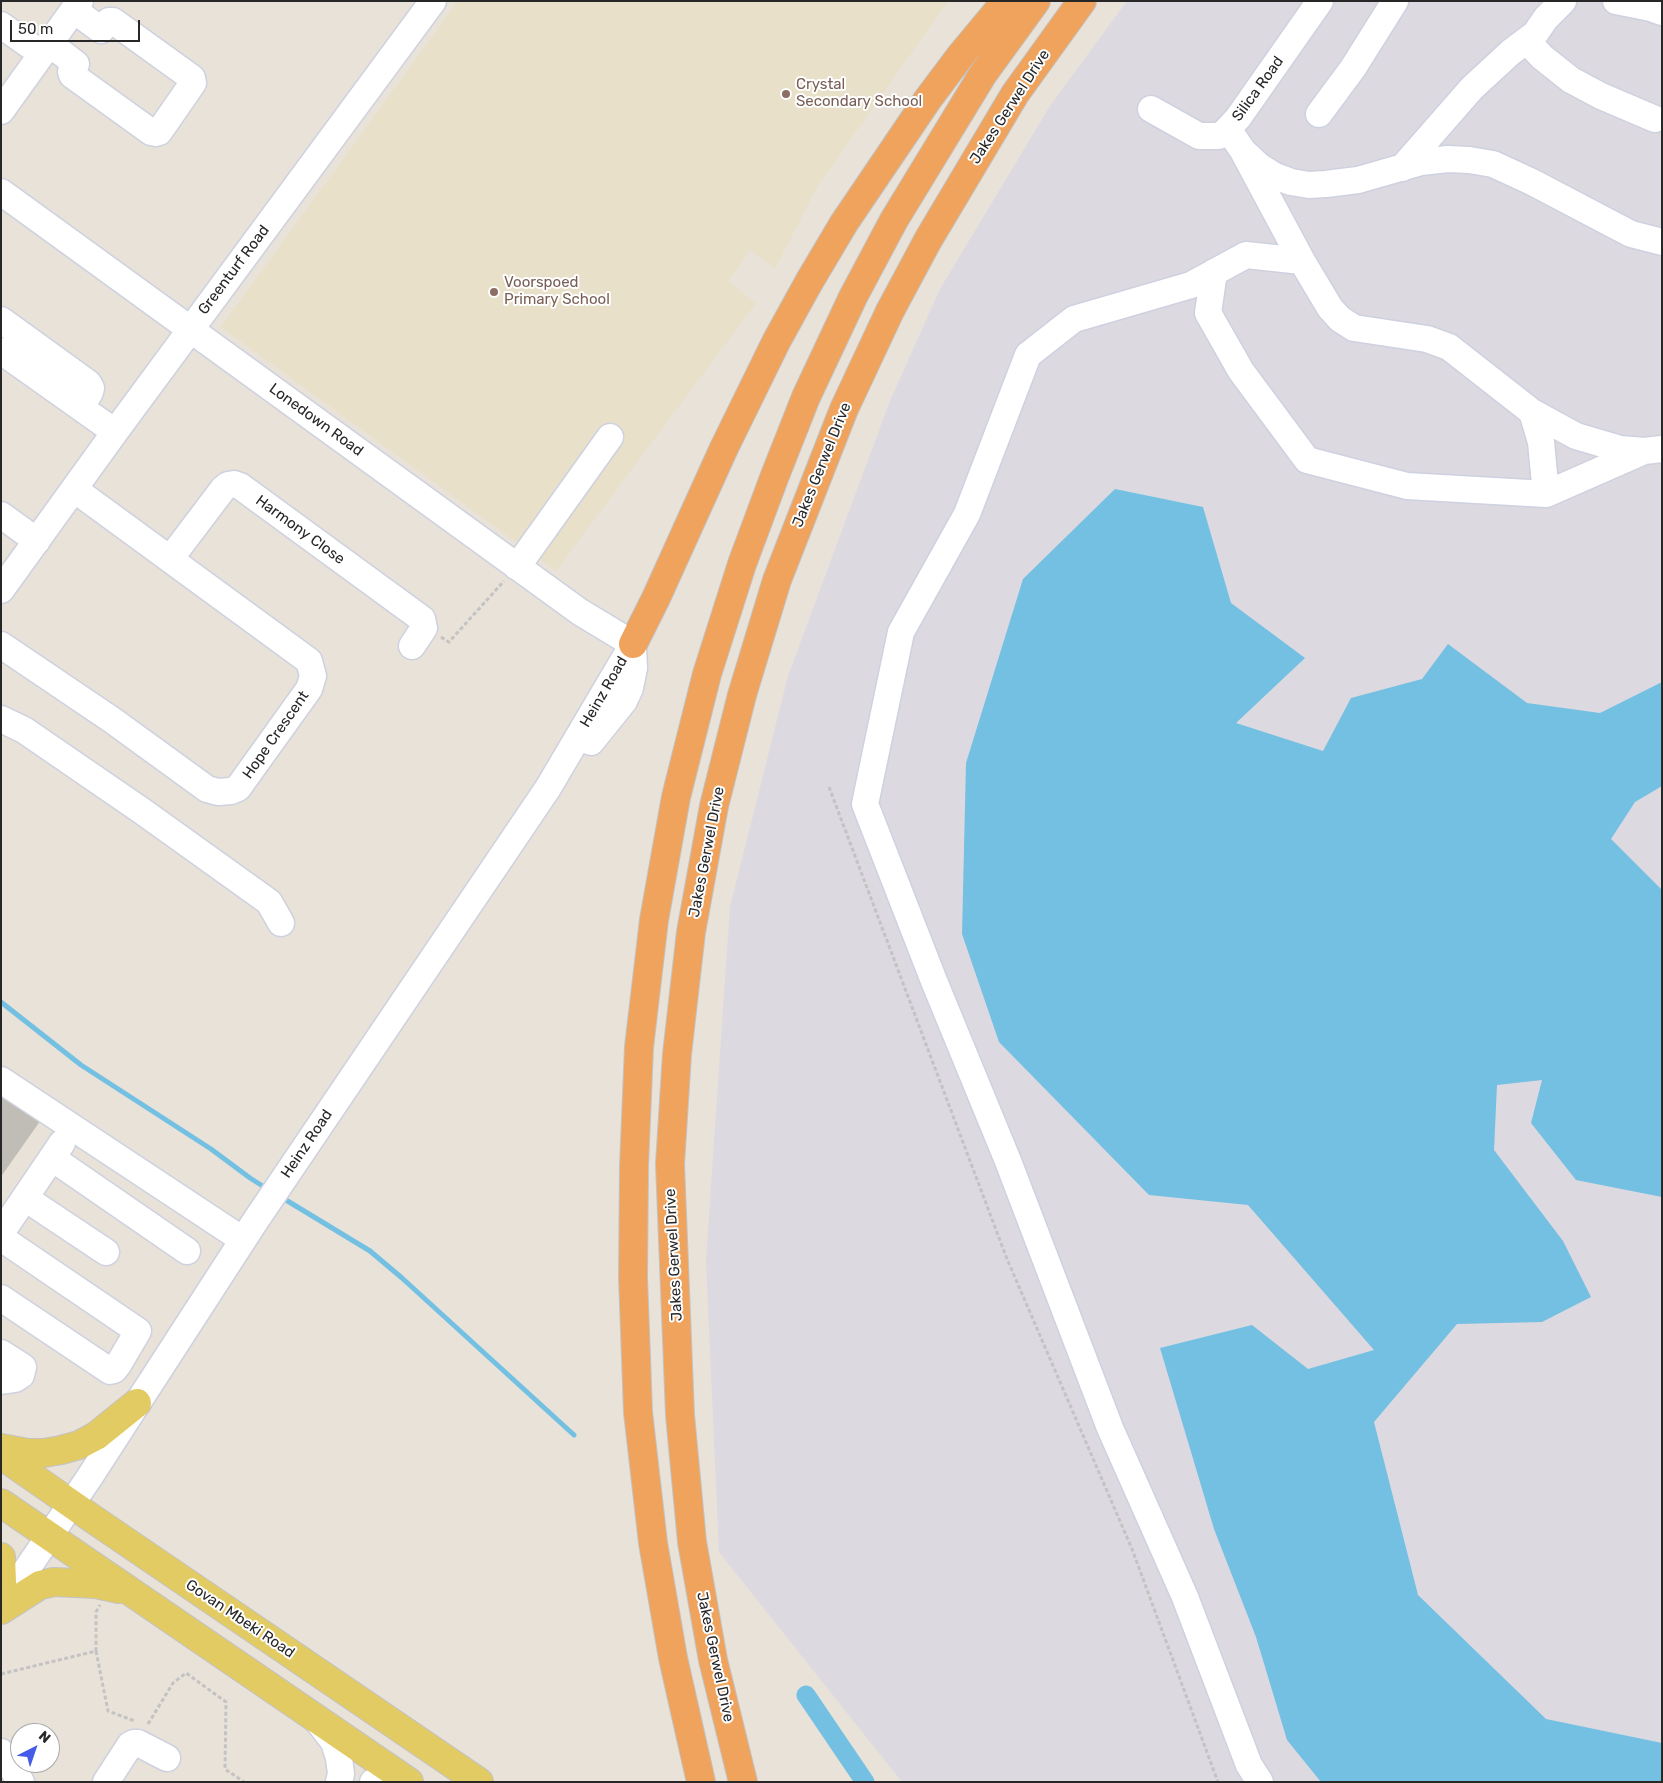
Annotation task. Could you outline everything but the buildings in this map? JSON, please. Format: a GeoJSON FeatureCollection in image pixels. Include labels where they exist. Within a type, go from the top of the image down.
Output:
{"type":"FeatureCollection","features":[{"type":"Feature","properties":{"kind":"highway"},"geometry":{"type":"LineString","coordinates":[[632,644],[656,598],[724,448],[808,282],[849,215],[928,99],[961,55],[1006,1]]}},
{"type":"Feature","properties":{"kind":"highway"},"geometry":{"type":"LineString","coordinates":[[702,1782],[672,1658],[653,1542],[638,1412],[633,1276],[634,1166],[639,1047],[654,920],[676,797],[707,674],[742,564],[806,396],[853,297],[894,220],[983,74],[1036,1]]}},
{"type":"Feature","properties":{"kind":"highway","name":"Jakes Gerwel Drive"},"geometry":{"type":"LineString","coordinates":[[743,1782],[713,1660],[692,1542],[680,1414],[670,1164],[677,1054],[691,932],[713,815],[742,695],[777,580],[844,408],[890,311],[928,240],[1015,94],[1082,1]]}},
{"type":"Feature","properties":{"kind":"main road"},"geometry":{"type":"LineString","coordinates":[[1,1448],[28,1453],[61,1450],[96,1436],[137,1404]]}},
{"type":"Feature","properties":{"kind":"main road","name":"Govan Mbeki Road"},"geometry":{"type":"LineString","coordinates":[[1,1454],[479,1782]]}},
{"type":"Feature","properties":{"kind":"main road"},"geometry":{"type":"LineString","coordinates":[[1,1503],[409,1782]]}},
{"type":"Feature","properties":{"kind":"main road"},"geometry":{"type":"LineString","coordinates":[[1,1557],[2,1608]]}},
{"type":"Feature","properties":{"kind":"main road"},"geometry":{"type":"LineString","coordinates":[[2,1608],[40,1585],[54,1582],[96,1584],[128,1591]]}},
{"type":"Feature","properties":{"kind":"street","name":"Greenturf Road"},"geometry":{"type":"LineString","coordinates":[[3,584],[37,541],[115,432],[433,1]]}},
{"type":"Feature","properties":{"kind":"street","name":"Silica Road"},"geometry":{"type":"LineString","coordinates":[[1151,109],[1199,136],[1218,136],[1228,129],[1249,103],[1320,1]]}},
{"type":"Feature","properties":{"kind":"street"},"geometry":{"type":"LineString","coordinates":[[1319,114],[1353,68],[1395,1]]}},
{"type":"Feature","properties":{"kind":"street"},"geometry":{"type":"LineString","coordinates":[[1402,168],[1472,88],[1511,52],[1535,34],[1551,12],[1563,1]]}},
{"type":"Feature","properties":{"kind":"street"},"geometry":{"type":"LineString","coordinates":[[1616,1],[1662,12]]}},
{"type":"Feature","properties":{"kind":"street"},"geometry":{"type":"LineString","coordinates":[[1,111],[77,6],[101,30]]}},
{"type":"Feature","properties":{"kind":"street"},"geometry":{"type":"LineString","coordinates":[[113,21],[192,78],[193,83],[159,132],[156,133],[150,132],[72,75],[71,72],[76,64],[101,30],[109,22],[113,21]]}},
{"type":"Feature","properties":{"kind":"street"},"geometry":{"type":"LineString","coordinates":[[1,24],[76,64]]}},
{"type":"Feature","properties":{"kind":"street"},"geometry":{"type":"LineString","coordinates":[[1527,41],[1542,57],[1571,80],[1601,96],[1654,119]]}},
{"type":"Feature","properties":{"kind":"street"},"geometry":{"type":"LineString","coordinates":[[1228,129],[1243,151],[1302,261],[1330,308],[1340,319],[1354,328],[1427,339],[1449,347],[1532,412],[1576,436],[1620,449],[1653,450]]}},
{"type":"Feature","properties":{"kind":"street"},"geometry":{"type":"LineString","coordinates":[[1243,151],[1259,166],[1275,176],[1292,182],[1309,184],[1358,180],[1421,162],[1448,159],[1493,164],[1532,182],[1631,234],[1662,242]]}},
{"type":"Feature","properties":{"kind":"street","name":"Lonedown Road"},"geometry":{"type":"LineString","coordinates":[[1,192],[517,567],[580,612],[632,644]]}},
{"type":"Feature","properties":{"kind":"street"},"geometry":{"type":"LineString","coordinates":[[1260,1782],[1249,1765],[1185,1597],[1110,1428],[1008,1161],[934,981],[865,804],[901,632],[967,514],[1028,356],[1074,319],[1191,284],[1246,255],[1302,261]]}},
{"type":"Feature","properties":{"kind":"street"},"geometry":{"type":"LineString","coordinates":[[1214,272],[1208,313],[1241,371],[1307,460],[1407,486],[1546,494],[1653,450]]}},
{"type":"Feature","properties":{"kind":"street"},"geometry":{"type":"LineString","coordinates":[[1,320],[88,383],[90,392],[81,407]]}},
{"type":"Feature","properties":{"kind":"street"},"geometry":{"type":"LineString","coordinates":[[3,355],[115,432]]}},
{"type":"Feature","properties":{"kind":"street"},"geometry":{"type":"LineString","coordinates":[[1532,412],[1541,442],[1546,494]]}},
{"type":"Feature","properties":{"kind":"street"},"geometry":{"type":"LineString","coordinates":[[517,567],[610,437]]}},
{"type":"Feature","properties":{"kind":"street","name":"Harmony Close"},"geometry":{"type":"LineString","coordinates":[[170,559],[223,489],[228,485],[234,484],[240,486],[422,619],[418,636]]}},
{"type":"Feature","properties":{"kind":"street","name":"Hope Crescent"},"geometry":{"type":"LineString","coordinates":[[1,645],[112,720],[207,789],[225,792],[238,788],[309,689],[314,676],[309,661],[74,489]]}},
{"type":"Feature","properties":{"kind":"street"},"geometry":{"type":"LineString","coordinates":[[1,515],[37,541]]}},
{"type":"Feature","properties":{"kind":"street"},"geometry":{"type":"LineString","coordinates":[[580,612],[605,645],[608,664],[605,692]]}},
{"type":"Feature","properties":{"kind":"street","name":"Heinz Road"},"geometry":{"type":"LineString","coordinates":[[2,1608],[72,1504],[248,1231],[548,788],[632,644]]}},
{"type":"Feature","properties":{"kind":"street","name":"Heinz Road"},"geometry":{"type":"LineString","coordinates":[[548,788],[575,761],[624,701],[630,688],[634,668],[632,644]]}},
{"type":"Feature","properties":{"kind":"street"},"geometry":{"type":"LineString","coordinates":[[1,719],[24,730],[142,810],[261,896],[269,902],[281,924]]}},
{"type":"Feature","properties":{"kind":"street"},"geometry":{"type":"LineString","coordinates":[[1,1080],[72,1128],[248,1231]]}},
{"type":"Feature","properties":{"kind":"street"},"geometry":{"type":"LineString","coordinates":[[1,1233],[72,1128]]}},
{"type":"Feature","properties":{"kind":"street"},"geometry":{"type":"LineString","coordinates":[[52,1158],[187,1251]]}},
{"type":"Feature","properties":{"kind":"street"},"geometry":{"type":"LineString","coordinates":[[25,1198],[106,1252]]}},
{"type":"Feature","properties":{"kind":"street"},"geometry":{"type":"LineString","coordinates":[[1,1238],[138,1331],[114,1370],[110,1371],[1,1298]]}},
{"type":"Feature","properties":{"kind":"street"},"geometry":{"type":"LineString","coordinates":[[1,1353],[23,1367],[21,1375],[15,1380],[1,1381]]}},
{"type":"Feature","properties":{"kind":"street"},"geometry":{"type":"LineString","coordinates":[[316,1719],[334,1742],[340,1758],[341,1774],[339,1782]]}},
{"type":"Feature","properties":{"kind":"street"},"geometry":{"type":"LineString","coordinates":[[106,1782],[130,1745],[134,1743],[138,1743],[166,1758]]}},
{"type":"Feature","properties":{"kind":"street"},"geometry":{"type":"LineString","coordinates":[[1,1752],[21,1782]]}},
{"type":"Feature","properties":{"kind":"street"},"geometry":{"type":"LineString","coordinates":[[373,1782],[385,1780],[392,1782]]}},
{"type":"Feature","properties":{"kind":"path"},"geometry":{"type":"LineString","coordinates":[[418,636],[449,642],[517,567]]}},
{"type":"Feature","properties":{"kind":"path"},"geometry":{"type":"LineString","coordinates":[[829,787],[1007,1259],[1132,1549],[1218,1782]]}},
{"type":"Feature","properties":{"kind":"path"},"geometry":{"type":"LineString","coordinates":[[102,1601],[96,1612],[96,1652],[108,1711],[147,1725],[172,1683],[186,1674],[226,1702],[225,1769],[244,1782]]}},
{"type":"Feature","properties":{"kind":"path"},"geometry":{"type":"LineString","coordinates":[[1,1674],[96,1652]]}},
{"type":"Feature","properties":{"kind":"shaded area","name":"Voorspoed Primary School"},"geometry":{"type":"Polygon","coordinates":[[[458,1],[948,1],[817,187],[775,269],[750,250],[728,281],[756,303],[556,571],[221,327],[458,1]]]}},
{"type":"Feature","properties":{"kind":"shaded area"},"geometry":{"type":"Polygon","coordinates":[[[1127,1],[1662,1],[1662,1782],[902,1782],[719,1552],[706,1260],[730,907],[788,676],[890,401],[940,289],[1050,106],[1127,1]]]}},
{"type":"Feature","properties":{"kind":"water"},"geometry":{"type":"Polygon","coordinates":[[[1115,489],[1203,507],[1231,603],[1305,658],[1236,723],[1323,751],[1351,698],[1422,679],[1448,644],[1527,703],[1600,713],[1662,682],[1662,786],[1635,802],[1611,839],[1662,890],[1662,1197],[1576,1180],[1531,1123],[1542,1080],[1497,1085],[1494,1150],[1563,1241],[1591,1297],[1542,1322],[1457,1324],[1374,1422],[1418,1595],[1546,1719],[1662,1743],[1662,1782],[1321,1782],[1287,1740],[1256,1637],[1214,1529],[1160,1348],[1252,1325],[1308,1369],[1374,1350],[1248,1205],[1149,1195],[999,1042],[962,934],[966,763],[1023,579],[1115,489]]]}},
{"type":"Feature","properties":{"kind":"waterway"},"geometry":{"type":"LineString","coordinates":[[1,1002],[81,1065],[211,1149],[269,1190]]}},
{"type":"Feature","properties":{"kind":"waterway"},"geometry":{"type":"LineString","coordinates":[[281,1197],[370,1251],[574,1435]]}},
{"type":"Feature","properties":{"kind":"waterway"},"geometry":{"type":"LineString","coordinates":[[806,1695],[865,1782]]}},
{"type":"Feature","properties":{"kind":"place","name":"Crystal Secondary School"},"geometry":{"type":"Point","coordinates":[786,94]}},
{"type":"Feature","properties":{"kind":"place","name":"Voorspoed Primary School"},"geometry":{"type":"Point","coordinates":[494,292]}}]}
